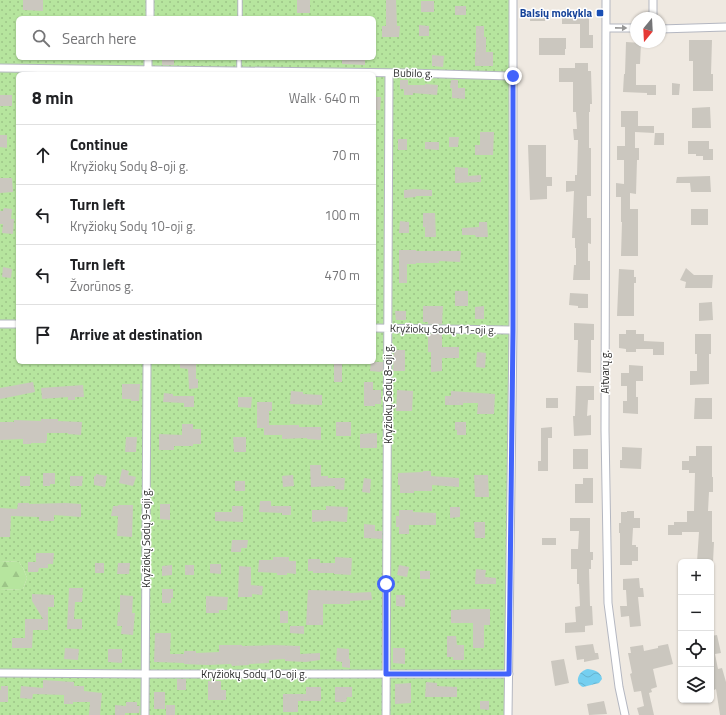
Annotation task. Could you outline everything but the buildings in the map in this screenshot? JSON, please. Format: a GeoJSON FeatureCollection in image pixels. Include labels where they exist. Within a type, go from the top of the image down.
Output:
{"type":"FeatureCollection","features":[{"type":"Feature","properties":{"kind":"street"},"geometry":{"type":"LineString","coordinates":[[150,0],[150,16]]}},
{"type":"Feature","properties":{"kind":"street"},"geometry":{"type":"LineString","coordinates":[[508,715],[513,330],[513,0]]}},
{"type":"Feature","properties":{"kind":"street"},"geometry":{"type":"LineString","coordinates":[[606,0],[606,28],[630,28]]}},
{"type":"Feature","properties":{"kind":"street"},"geometry":{"type":"LineString","coordinates":[[653,0],[653,12]]}},
{"type":"Feature","properties":{"kind":"street","name":"Aitvarų g."},"geometry":{"type":"LineString","coordinates":[[606,28],[605,430],[608,603],[619,687],[625,715]]}},
{"type":"Feature","properties":{"kind":"street"},"geometry":{"type":"LineString","coordinates":[[666,28],[726,28]]}},
{"type":"Feature","properties":{"kind":"street"},"geometry":{"type":"LineString","coordinates":[[148,60],[148,72]]}},
{"type":"Feature","properties":{"kind":"street","name":"Bubilo g."},"geometry":{"type":"LineString","coordinates":[[0,68],[148,72],[239,70],[339,72]]}},
{"type":"Feature","properties":{"kind":"street","name":"Bubilo g."},"geometry":{"type":"LineString","coordinates":[[376,73],[513,76]]}},
{"type":"Feature","properties":{"kind":"street","name":"Kryžiokų Sodų 8-oji g."},"geometry":{"type":"LineString","coordinates":[[386,715],[389,73]]}},
{"type":"Feature","properties":{"kind":"street"},"geometry":{"type":"LineString","coordinates":[[0,324],[16,324]]}},
{"type":"Feature","properties":{"kind":"street","name":"Kryžiokų Sodų 11-oji g."},"geometry":{"type":"LineString","coordinates":[[376,328],[513,330]]}},
{"type":"Feature","properties":{"kind":"street","name":"Kryžiokų Sodų 9-oji g."},"geometry":{"type":"LineString","coordinates":[[145,715],[148,364]]}},
{"type":"Feature","properties":{"kind":"street","name":"Kryžiokų Sodų 10-oji g."},"geometry":{"type":"LineString","coordinates":[[0,673],[509,674]]}},
{"type":"Feature","properties":{"kind":"lane"},"geometry":{"type":"LineString","coordinates":[[240,0],[240,16]]}},
{"type":"Feature","properties":{"kind":"lane"},"geometry":{"type":"LineString","coordinates":[[239,70],[240,60]]}},
{"type":"Feature","properties":{"kind":"green space"},"geometry":{"type":"Polygon","coordinates":[[[0,0],[511,0],[509,715],[0,715],[0,590],[23,589],[27,578],[19,562],[0,561],[0,0]]]}},
{"type":"Feature","properties":{"kind":"green space"},"geometry":{"type":"Polygon","coordinates":[[[0,561],[19,562],[27,578],[23,589],[0,590],[0,561]]]}},
{"type":"Feature","properties":{"kind":"water"},"geometry":{"type":"Polygon","coordinates":[[[588,669],[597,672],[602,679],[599,683],[583,687],[578,683],[578,677],[582,672],[588,669]]]}},
{"type":"Feature","properties":{"kind":"place","name":"Balsių mokykla"},"geometry":{"type":"Point","coordinates":[600,13]}},
{"type":"Feature","properties":{"kind":"route"},"geometry":{"type":"LineString","coordinates":[[386,584],[386,674],[509,674],[513,330],[513,76]]}}]}
